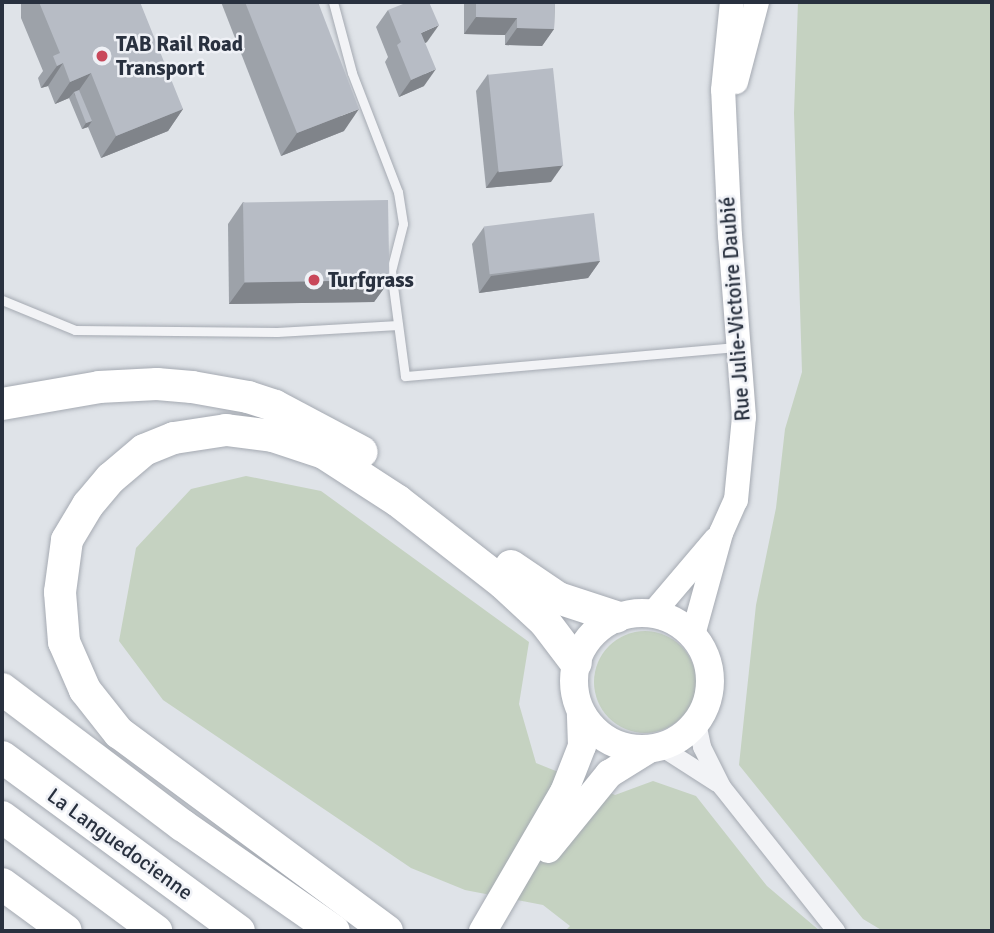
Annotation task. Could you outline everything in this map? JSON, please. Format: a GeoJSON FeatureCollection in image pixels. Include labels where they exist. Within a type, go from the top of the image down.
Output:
{"type":"FeatureCollection","features":[{"type":"Feature","properties":{"kind":"highway"},"geometry":{"type":"LineString","coordinates":[[2,404],[99,387],[157,384],[223,391],[275,406],[366,454],[545,591],[576,606],[616,617]]}},
{"type":"Feature","properties":{"kind":"highway"},"geometry":{"type":"LineString","coordinates":[[387,931],[120,733],[85,690],[64,642],[60,592],[66,540],[88,505],[111,478],[144,450],[174,438],[226,430],[273,436],[324,453],[398,501],[503,583],[545,622],[576,663]]}},
{"type":"Feature","properties":{"kind":"highway"},"geometry":{"type":"LineString","coordinates":[[2,689],[182,825],[334,931]]}},
{"type":"Feature","properties":{"kind":"highway","name":"La Languedocienne"},"geometry":{"type":"LineString","coordinates":[[2,757],[239,931]]}},
{"type":"Feature","properties":{"kind":"highway"},"geometry":{"type":"LineString","coordinates":[[2,817],[156,931]]}},
{"type":"Feature","properties":{"kind":"highway"},"geometry":{"type":"LineString","coordinates":[[2,884],[66,931]]}},
{"type":"Feature","properties":{"kind":"main road"},"geometry":{"type":"LineString","coordinates":[[494,924],[545,853],[609,774],[655,748],[684,736],[697,723],[708,702],[710,678],[706,655],[693,635],[675,621],[653,613],[616,617],[595,631],[583,645],[576,663],[575,696],[581,713],[593,729],[610,741],[629,748],[655,748]]}},
{"type":"Feature","properties":{"kind":"main road"},"geometry":{"type":"LineString","coordinates":[[494,924],[564,792],[582,746],[581,713]]}},
{"type":"Feature","properties":{"kind":"street","name":"Rue Julie-Victoire Daubié"},"geometry":{"type":"LineString","coordinates":[[693,635],[721,533],[736,500],[744,417],[723,90],[733,2]]}},
{"type":"Feature","properties":{"kind":"street","name":"Rue Julie-Victoire Daubié"},"geometry":{"type":"LineString","coordinates":[[724,123],[758,2]]}},
{"type":"Feature","properties":{"kind":"street","name":"Rue Julie-Victoire Daubié"},"geometry":{"type":"LineString","coordinates":[[653,613],[721,533]]}},
{"type":"Feature","properties":{"kind":"street"},"geometry":{"type":"LineString","coordinates":[[697,723],[702,747],[722,787],[836,931]]}},
{"type":"Feature","properties":{"kind":"street"},"geometry":{"type":"LineString","coordinates":[[655,748],[722,787]]}},
{"type":"Feature","properties":{"kind":"lane"},"geometry":{"type":"LineString","coordinates":[[333,2],[352,74],[398,192],[403,224],[391,271],[405,376],[738,347]]}},
{"type":"Feature","properties":{"kind":"lane"},"geometry":{"type":"LineString","coordinates":[[2,300],[75,330],[277,332],[398,325]]}},
{"type":"Feature","properties":{"kind":"green space"},"geometry":{"type":"Polygon","coordinates":[[[798,2],[992,2],[992,931],[883,931],[863,919],[739,765],[756,605],[776,508],[785,429],[802,372],[794,113],[798,2]]]}},
{"type":"Feature","properties":{"kind":"green space"},"geometry":{"type":"Polygon","coordinates":[[[246,476],[321,491],[529,642],[519,704],[536,763],[615,795],[653,781],[696,796],[767,886],[820,931],[565,931],[570,926],[543,905],[465,890],[411,868],[163,700],[119,641],[136,548],[191,489],[246,476]]]}},
{"type":"Feature","properties":{"kind":"green space"},"geometry":{"type":"Polygon","coordinates":[[[645,631],[665,635],[681,646],[692,662],[696,682],[692,702],[681,718],[665,729],[645,733],[625,729],[609,718],[598,702],[594,682],[598,662],[609,646],[625,635],[645,631]]]}},
{"type":"Feature","properties":{"kind":"building"},"geometry":{"type":"Polygon","coordinates":[[[39,2],[140,2],[183,109],[116,136],[91,73],[70,82],[63,63],[57,66],[53,56],[60,53],[39,2]]]}},
{"type":"Feature","properties":{"kind":"building"},"geometry":{"type":"Polygon","coordinates":[[[245,2],[318,2],[359,109],[297,133],[245,2]]]}},
{"type":"Feature","properties":{"kind":"building"},"geometry":{"type":"Polygon","coordinates":[[[408,2],[429,2],[439,25],[421,33],[436,69],[411,80],[397,45],[401,42],[388,10],[408,2]]]}},
{"type":"Feature","properties":{"kind":"building"},"geometry":{"type":"Polygon","coordinates":[[[476,2],[555,2],[554,29],[517,28],[517,18],[476,17],[476,2]]]}},
{"type":"Feature","properties":{"kind":"building"},"geometry":{"type":"Polygon","coordinates":[[[553,68],[563,165],[499,172],[488,75],[553,68]]]}},
{"type":"Feature","properties":{"kind":"building"},"geometry":{"type":"Polygon","coordinates":[[[79,90],[92,121],[86,123],[74,92],[79,90]]]}},
{"type":"Feature","properties":{"kind":"building"},"geometry":{"type":"Polygon","coordinates":[[[388,200],[389,280],[244,283],[243,203],[388,200]]]}},
{"type":"Feature","properties":{"kind":"building"},"geometry":{"type":"Polygon","coordinates":[[[594,213],[600,261],[490,274],[484,227],[594,213]]]}},
{"type":"Feature","properties":{"kind":"place","name":"TAB Rail Road Transport"},"geometry":{"type":"Point","coordinates":[102,56]}},
{"type":"Feature","properties":{"kind":"place","name":"Turfgrass"},"geometry":{"type":"Point","coordinates":[314,280]}}]}
